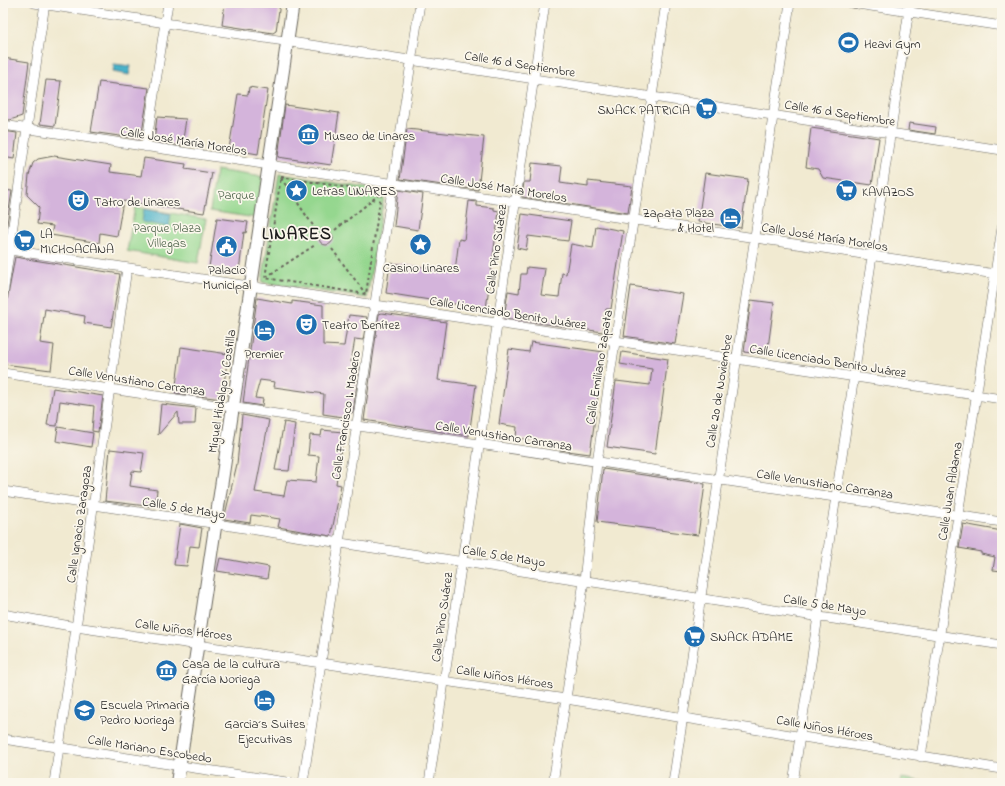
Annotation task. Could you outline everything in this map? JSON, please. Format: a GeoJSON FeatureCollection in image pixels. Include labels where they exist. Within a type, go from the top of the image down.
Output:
{"type":"FeatureCollection","features":[{"type":"Feature","properties":{"kind":"main road","name":"Miguel Hidalgo Y Costilla"},"geometry":{"type":"LineString","coordinates":[[177,783],[214,525],[270,166],[293,3]]}},
{"type":"Feature","properties":{"kind":"street","name":"Calle 16 d Septiembre"},"geometry":{"type":"LineString","coordinates":[[34,3],[1002,150]]}},
{"type":"Feature","properties":{"kind":"street"},"geometry":{"type":"LineString","coordinates":[[146,147],[168,3]]}},
{"type":"Feature","properties":{"kind":"street","name":"Calle Francisco I. Madero"},"geometry":{"type":"LineString","coordinates":[[302,783],[420,3]]}},
{"type":"Feature","properties":{"kind":"street","name":"Calle Pino Suárez"},"geometry":{"type":"LineString","coordinates":[[429,783],[545,3]]}},
{"type":"Feature","properties":{"kind":"street","name":"Calle Emiliano Zapata"},"geometry":{"type":"LineString","coordinates":[[553,783],[584,581],[597,462],[666,3]]}},
{"type":"Feature","properties":{"kind":"street","name":"Calle 20 de Noviembre"},"geometry":{"type":"LineString","coordinates":[[673,783],[790,3]]}},
{"type":"Feature","properties":{"kind":"street"},"geometry":{"type":"LineString","coordinates":[[851,3],[910,7],[1002,26]]}},
{"type":"Feature","properties":{"kind":"street"},"geometry":{"type":"LineString","coordinates":[[3,295],[6,250],[27,129],[45,4]]}},
{"type":"Feature","properties":{"kind":"street"},"geometry":{"type":"LineString","coordinates":[[793,783],[910,7]]}},
{"type":"Feature","properties":{"kind":"street","name":"Calle José María Morelos"},"geometry":{"type":"LineString","coordinates":[[3,125],[998,275]]}},
{"type":"Feature","properties":{"kind":"street","name":"Calle Juan Aldama"},"geometry":{"type":"LineString","coordinates":[[921,757],[976,395],[998,275],[1002,228]]}},
{"type":"Feature","properties":{"kind":"street","name":"Calle Licenciado Benito Juárez"},"geometry":{"type":"LineString","coordinates":[[6,250],[1002,399]]}},
{"type":"Feature","properties":{"kind":"street","name":"Calle Ignacio Zaragoza"},"geometry":{"type":"LineString","coordinates":[[54,783],[127,268]]}},
{"type":"Feature","properties":{"kind":"street","name":"Calle Venustiano Carranza"},"geometry":{"type":"LineString","coordinates":[[3,373],[1002,522]]}},
{"type":"Feature","properties":{"kind":"street","name":"Calle 5 de Mayo"},"geometry":{"type":"LineString","coordinates":[[3,491],[214,525],[1002,645]]}},
{"type":"Feature","properties":{"kind":"street","name":"Calle Niños Héroes"},"geometry":{"type":"LineString","coordinates":[[3,614],[76,627],[444,680],[1002,769]]}},
{"type":"Feature","properties":{"kind":"street","name":"Calle Mariano Escobedo"},"geometry":{"type":"LineString","coordinates":[[3,739],[293,783]]}},
{"type":"Feature","properties":{"kind":"path"},"geometry":{"type":"LineString","coordinates":[[281,177],[381,193]]}},
{"type":"Feature","properties":{"kind":"path"},"geometry":{"type":"LineString","coordinates":[[281,177],[316,230]]}},
{"type":"Feature","properties":{"kind":"path"},"geometry":{"type":"LineString","coordinates":[[265,278],[281,177]]}},
{"type":"Feature","properties":{"kind":"path"},"geometry":{"type":"LineString","coordinates":[[335,230],[381,193]]}},
{"type":"Feature","properties":{"kind":"path"},"geometry":{"type":"LineString","coordinates":[[366,294],[381,193]]}},
{"type":"Feature","properties":{"kind":"path"},"geometry":{"type":"LineString","coordinates":[[265,278],[315,244]]}},
{"type":"Feature","properties":{"kind":"path"},"geometry":{"type":"LineString","coordinates":[[332,248],[366,294]]}},
{"type":"Feature","properties":{"kind":"path"},"geometry":{"type":"LineString","coordinates":[[265,278],[366,294]]}},
{"type":"Feature","properties":{"kind":"green space","name":"Parque"},"geometry":{"type":"Polygon","coordinates":[[[216,170],[263,177],[256,218],[210,211],[216,170]]]}},
{"type":"Feature","properties":{"kind":"green space"},"geometry":{"type":"Polygon","coordinates":[[[279,174],[385,191],[367,298],[262,282],[279,174]]]}},
{"type":"Feature","properties":{"kind":"green space","name":"Parque Plaza Villegas"},"geometry":{"type":"Polygon","coordinates":[[[135,207],[206,219],[198,263],[127,251],[135,207]]]}},
{"type":"Feature","properties":{"kind":"green space"},"geometry":{"type":"Polygon","coordinates":[[[901,778],[933,783],[900,783],[901,778]]]}},
{"type":"Feature","properties":{"kind":"water"},"geometry":{"type":"Polygon","coordinates":[[[114,64],[131,66],[129,75],[113,72],[114,64]]]}},
{"type":"Feature","properties":{"kind":"water"},"geometry":{"type":"Polygon","coordinates":[[[144,209],[171,214],[169,227],[142,222],[144,209]]]}},
{"type":"Feature","properties":{"kind":"building"},"geometry":{"type":"Polygon","coordinates":[[[225,3],[280,3],[276,31],[273,33],[222,25],[225,3]]]}},
{"type":"Feature","properties":{"kind":"building"},"geometry":{"type":"Polygon","coordinates":[[[3,58],[29,62],[22,116],[10,120],[3,119],[3,58]]]}},
{"type":"Feature","properties":{"kind":"building"},"geometry":{"type":"Polygon","coordinates":[[[46,80],[61,81],[55,126],[40,124],[46,80]]]}},
{"type":"Feature","properties":{"kind":"building"},"geometry":{"type":"Polygon","coordinates":[[[99,82],[149,88],[141,139],[91,132],[99,82]]]}},
{"type":"Feature","properties":{"kind":"building"},"geometry":{"type":"Polygon","coordinates":[[[249,87],[268,90],[258,154],[229,149],[238,94],[248,95],[249,87]]]}},
{"type":"Feature","properties":{"kind":"building","name":"Museo de Linares"},"geometry":{"type":"Polygon","coordinates":[[[285,105],[339,113],[331,165],[278,157],[285,105]]]}},
{"type":"Feature","properties":{"kind":"building"},"geometry":{"type":"Polygon","coordinates":[[[157,117],[186,119],[182,146],[154,142],[157,117]]]}},
{"type":"Feature","properties":{"kind":"building"},"geometry":{"type":"Polygon","coordinates":[[[909,123],[936,127],[935,134],[908,130],[909,123]]]}},
{"type":"Feature","properties":{"kind":"building"},"geometry":{"type":"Polygon","coordinates":[[[811,128],[879,138],[872,185],[823,178],[818,169],[806,167],[811,128]]]}},
{"type":"Feature","properties":{"kind":"building"},"geometry":{"type":"Polygon","coordinates":[[[407,129],[484,137],[478,190],[400,179],[407,129]]]}},
{"type":"Feature","properties":{"kind":"building"},"geometry":{"type":"Polygon","coordinates":[[[3,131],[17,133],[14,159],[3,157],[3,131]]]}},
{"type":"Feature","properties":{"kind":"building","name":"Tatro de Linares"},"geometry":{"type":"Polygon","coordinates":[[[54,156],[111,165],[110,172],[141,176],[144,158],[186,164],[185,169],[212,173],[204,213],[123,201],[117,236],[100,233],[99,243],[51,235],[53,226],[37,224],[39,207],[27,195],[29,175],[33,163],[38,159],[54,156]]]}},
{"type":"Feature","properties":{"kind":"building"},"geometry":{"type":"Polygon","coordinates":[[[532,163],[562,166],[560,183],[588,187],[588,181],[632,186],[628,213],[522,197],[524,182],[530,182],[532,163]]]}},
{"type":"Feature","properties":{"kind":"building"},"geometry":{"type":"Polygon","coordinates":[[[705,173],[748,179],[741,228],[698,222],[705,173]]]}},
{"type":"Feature","properties":{"kind":"building"},"geometry":{"type":"Polygon","coordinates":[[[3,190],[12,191],[6,230],[3,230],[3,190]]]}},
{"type":"Feature","properties":{"kind":"building"},"geometry":{"type":"Polygon","coordinates":[[[398,190],[423,194],[418,230],[394,226],[398,190]]]}},
{"type":"Feature","properties":{"kind":"building"},"geometry":{"type":"Polygon","coordinates":[[[469,201],[477,202],[477,206],[494,208],[494,210],[499,211],[486,309],[386,293],[390,263],[455,271],[459,239],[464,240],[469,201]]]}},
{"type":"Feature","properties":{"kind":"building"},"geometry":{"type":"Polygon","coordinates":[[[522,214],[571,221],[568,241],[528,236],[526,250],[517,248],[522,214]]]}},
{"type":"Feature","properties":{"kind":"building","name":"Palacio Municipal"},"geometry":{"type":"Polygon","coordinates":[[[217,218],[248,222],[246,233],[244,232],[239,271],[209,267],[217,218]]]}},
{"type":"Feature","properties":{"kind":"building"},"geometry":{"type":"Polygon","coordinates":[[[596,226],[623,231],[611,309],[606,309],[603,332],[504,318],[508,291],[519,293],[521,274],[526,274],[527,267],[545,269],[541,295],[559,297],[562,273],[566,274],[571,244],[593,248],[596,226]]]}},
{"type":"Feature","properties":{"kind":"building"},"geometry":{"type":"Polygon","coordinates":[[[326,231],[331,233],[333,238],[331,243],[326,245],[321,243],[319,238],[321,233],[326,231]]]}},
{"type":"Feature","properties":{"kind":"building"},"geometry":{"type":"Polygon","coordinates":[[[15,257],[120,274],[111,327],[84,323],[85,316],[45,309],[40,343],[54,345],[51,370],[3,364],[3,323],[15,257]]]}},
{"type":"Feature","properties":{"kind":"building"},"geometry":{"type":"Polygon","coordinates":[[[631,286],[683,294],[675,344],[624,336],[631,286]]]}},
{"type":"Feature","properties":{"kind":"building"},"geometry":{"type":"Polygon","coordinates":[[[257,298],[292,304],[292,301],[323,305],[323,345],[344,346],[349,315],[367,317],[363,340],[355,339],[351,362],[360,363],[353,412],[343,417],[323,414],[324,394],[274,387],[275,382],[260,380],[255,398],[263,399],[262,406],[243,403],[257,298]]]}},
{"type":"Feature","properties":{"kind":"building"},"geometry":{"type":"Polygon","coordinates":[[[751,300],[774,303],[767,355],[744,352],[751,300]]]}},
{"type":"Feature","properties":{"kind":"building"},"geometry":{"type":"Polygon","coordinates":[[[382,313],[446,322],[438,380],[476,385],[469,436],[364,420],[379,314],[382,313]]]}},
{"type":"Feature","properties":{"kind":"building"},"geometry":{"type":"Polygon","coordinates":[[[531,342],[604,352],[590,454],[560,450],[560,444],[516,438],[517,427],[499,424],[509,349],[529,352],[531,342]]]}},
{"type":"Feature","properties":{"kind":"building"},"geometry":{"type":"Polygon","coordinates":[[[181,347],[228,354],[222,399],[175,393],[181,347]]]}},
{"type":"Feature","properties":{"kind":"building"},"geometry":{"type":"Polygon","coordinates":[[[622,352],[668,359],[655,454],[607,447],[616,381],[650,385],[652,369],[620,364],[622,352]]]}},
{"type":"Feature","properties":{"kind":"building"},"geometry":{"type":"Polygon","coordinates":[[[53,388],[103,396],[98,432],[92,431],[94,406],[60,401],[57,426],[47,425],[53,388]]]}},
{"type":"Feature","properties":{"kind":"building"},"geometry":{"type":"Polygon","coordinates":[[[161,404],[196,408],[195,424],[179,424],[178,412],[158,435],[161,404]]]}},
{"type":"Feature","properties":{"kind":"building"},"geometry":{"type":"Polygon","coordinates":[[[242,415],[269,420],[255,492],[284,496],[287,480],[316,482],[319,456],[308,455],[310,435],[321,436],[322,430],[343,432],[336,484],[341,485],[331,536],[278,527],[280,519],[251,515],[250,523],[224,519],[237,464],[242,415]]]}},
{"type":"Feature","properties":{"kind":"building"},"geometry":{"type":"Polygon","coordinates":[[[284,422],[295,424],[289,471],[275,470],[284,422]]]}},
{"type":"Feature","properties":{"kind":"building"},"geometry":{"type":"Polygon","coordinates":[[[58,427],[93,433],[91,447],[56,441],[58,427]]]}},
{"type":"Feature","properties":{"kind":"building"},"geometry":{"type":"Polygon","coordinates":[[[110,449],[144,453],[141,472],[132,471],[130,486],[157,490],[155,507],[105,501],[110,449]]]}},
{"type":"Feature","properties":{"kind":"building"},"geometry":{"type":"Polygon","coordinates":[[[603,469],[705,484],[698,535],[597,522],[603,469]]]}},
{"type":"Feature","properties":{"kind":"building"},"geometry":{"type":"Polygon","coordinates":[[[180,524],[202,528],[199,547],[190,546],[187,566],[174,565],[180,524]]]}},
{"type":"Feature","properties":{"kind":"building"},"geometry":{"type":"Polygon","coordinates":[[[963,524],[1002,531],[1002,571],[993,570],[995,557],[981,554],[981,552],[959,548],[963,524]]]}},
{"type":"Feature","properties":{"kind":"building"},"geometry":{"type":"Polygon","coordinates":[[[220,558],[269,567],[267,579],[217,571],[220,558]]]}},
{"type":"Feature","properties":{"kind":"place","name":"Heavi Gym"},"geometry":{"type":"Point","coordinates":[848,43]}},
{"type":"Feature","properties":{"kind":"place","name":"SNACK PATRICIA"},"geometry":{"type":"Point","coordinates":[706,109]}},
{"type":"Feature","properties":{"kind":"place","name":"Museo de Linares"},"geometry":{"type":"Point","coordinates":[308,135]}},
{"type":"Feature","properties":{"kind":"place","name":"Letras LINARES"},"geometry":{"type":"Point","coordinates":[297,190]}},
{"type":"Feature","properties":{"kind":"place","name":"KAVAZOS"},"geometry":{"type":"Point","coordinates":[846,191]}},
{"type":"Feature","properties":{"kind":"place","name":"Tatro de Linares"},"geometry":{"type":"Point","coordinates":[78,201]}},
{"type":"Feature","properties":{"kind":"place","name":"Zapata Plaza & Hotel"},"geometry":{"type":"Point","coordinates":[730,219]}},
{"type":"Feature","properties":{"kind":"place","name":"LA MICHOACANA"},"geometry":{"type":"Point","coordinates":[24,240]}},
{"type":"Feature","properties":{"kind":"place","name":"Casino Linares"},"geometry":{"type":"Point","coordinates":[421,245]}},
{"type":"Feature","properties":{"kind":"place","name":"Palacio Municipal"},"geometry":{"type":"Point","coordinates":[227,247]}},
{"type":"Feature","properties":{"kind":"place","name":"Teatro Benítez"},"geometry":{"type":"Point","coordinates":[307,324]}},
{"type":"Feature","properties":{"kind":"place","name":"Premier"},"geometry":{"type":"Point","coordinates":[264,331]}},
{"type":"Feature","properties":{"kind":"place","name":"SNACK ADAME"},"geometry":{"type":"Point","coordinates":[694,636]}},
{"type":"Feature","properties":{"kind":"place","name":"Casa de la cultura García Noriega"},"geometry":{"type":"Point","coordinates":[167,670]}},
{"type":"Feature","properties":{"kind":"place","name":"Garcia´s Suites Ejecutivas"},"geometry":{"type":"Point","coordinates":[265,701]}},
{"type":"Feature","properties":{"kind":"place","name":"Escuela Primaria Pedro Noriega"},"geometry":{"type":"Point","coordinates":[85,711]}},
{"type":"Feature","properties":{"kind":"district","name":"LINARES"},"geometry":{"type":"Point","coordinates":[297,233]}}]}
